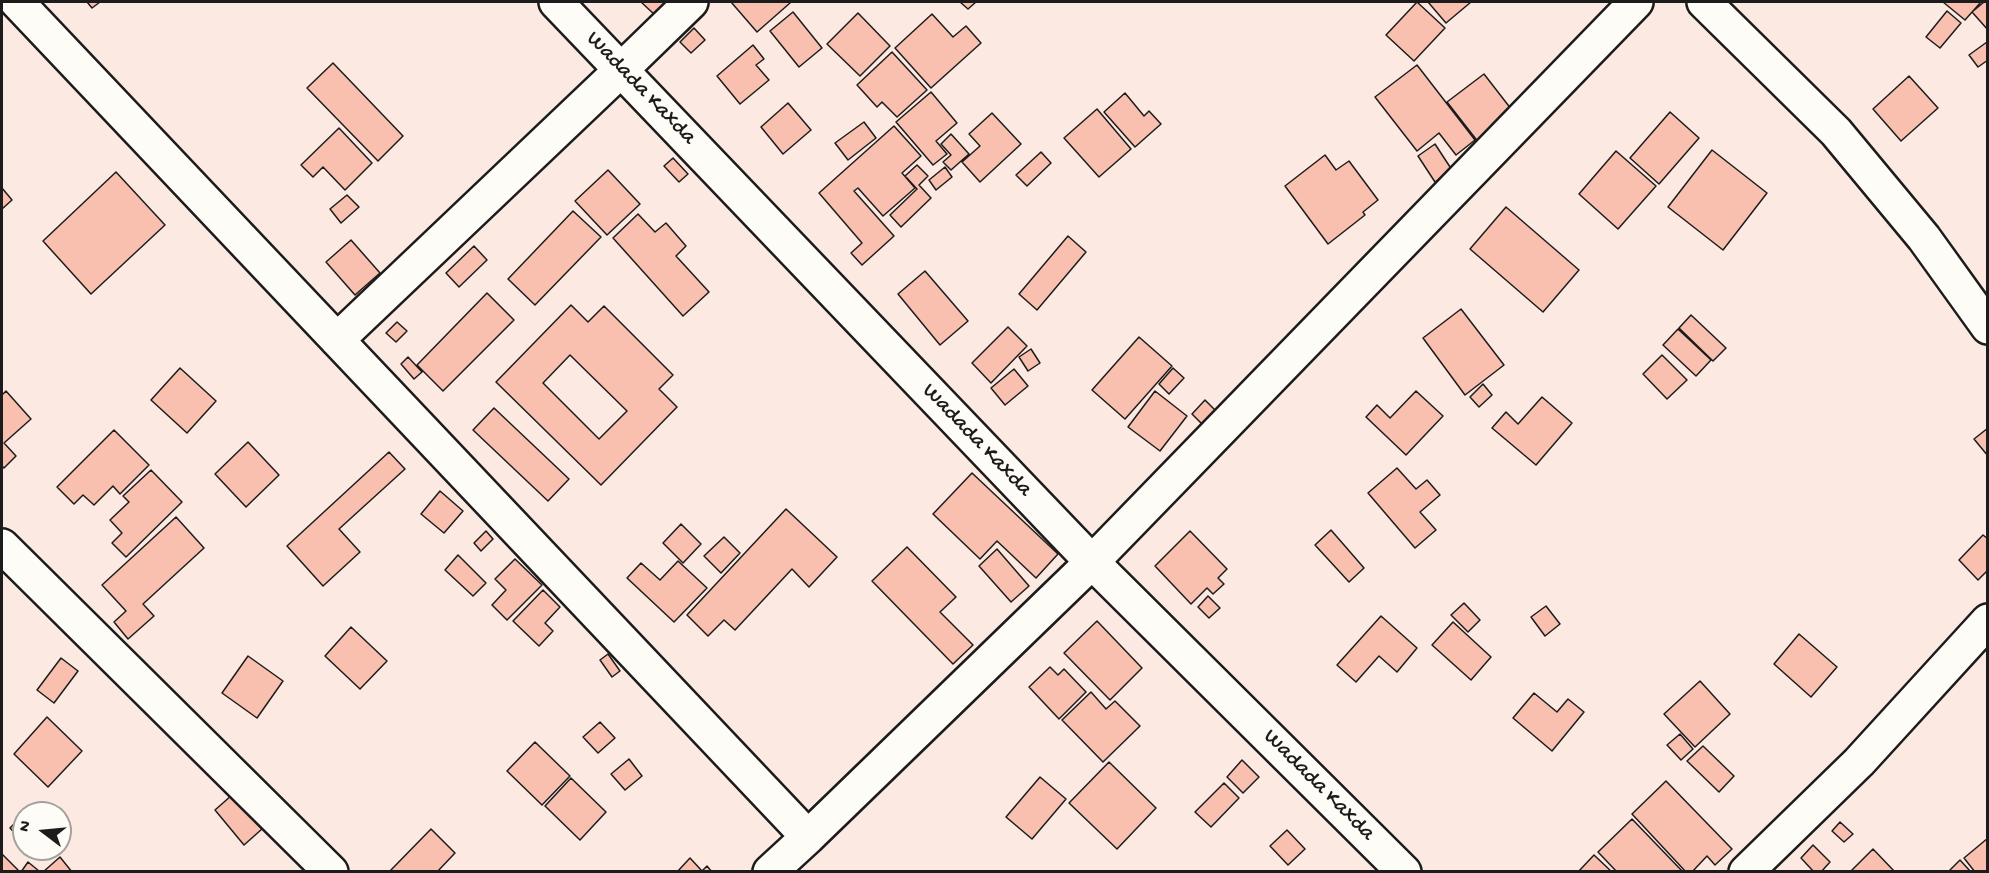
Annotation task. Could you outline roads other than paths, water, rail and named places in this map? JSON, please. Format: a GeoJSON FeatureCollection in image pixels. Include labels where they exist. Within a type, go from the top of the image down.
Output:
{"type":"FeatureCollection","features":[{"type":"Feature","properties":{"kind":"street"},"geometry":{"type":"LineString","coordinates":[[17,2],[808,837]]}},
{"type":"Feature","properties":{"kind":"street","name":"Wadada Kaxda"},"geometry":{"type":"LineString","coordinates":[[556,2],[1092,562],[1404,872]]}},
{"type":"Feature","properties":{"kind":"street"},"geometry":{"type":"LineString","coordinates":[[337,340],[691,2]]}},
{"type":"Feature","properties":{"kind":"street"},"geometry":{"type":"LineString","coordinates":[[770,872],[1092,562],[1636,2]]}},
{"type":"Feature","properties":{"kind":"street"},"geometry":{"type":"LineString","coordinates":[[1704,2],[1836,132],[1924,238],[1988,327]]}},
{"type":"Feature","properties":{"kind":"street"},"geometry":{"type":"LineString","coordinates":[[2,546],[332,872]]}},
{"type":"Feature","properties":{"kind":"street"},"geometry":{"type":"LineString","coordinates":[[1746,872],[1859,762],[1988,621]]}}]}
